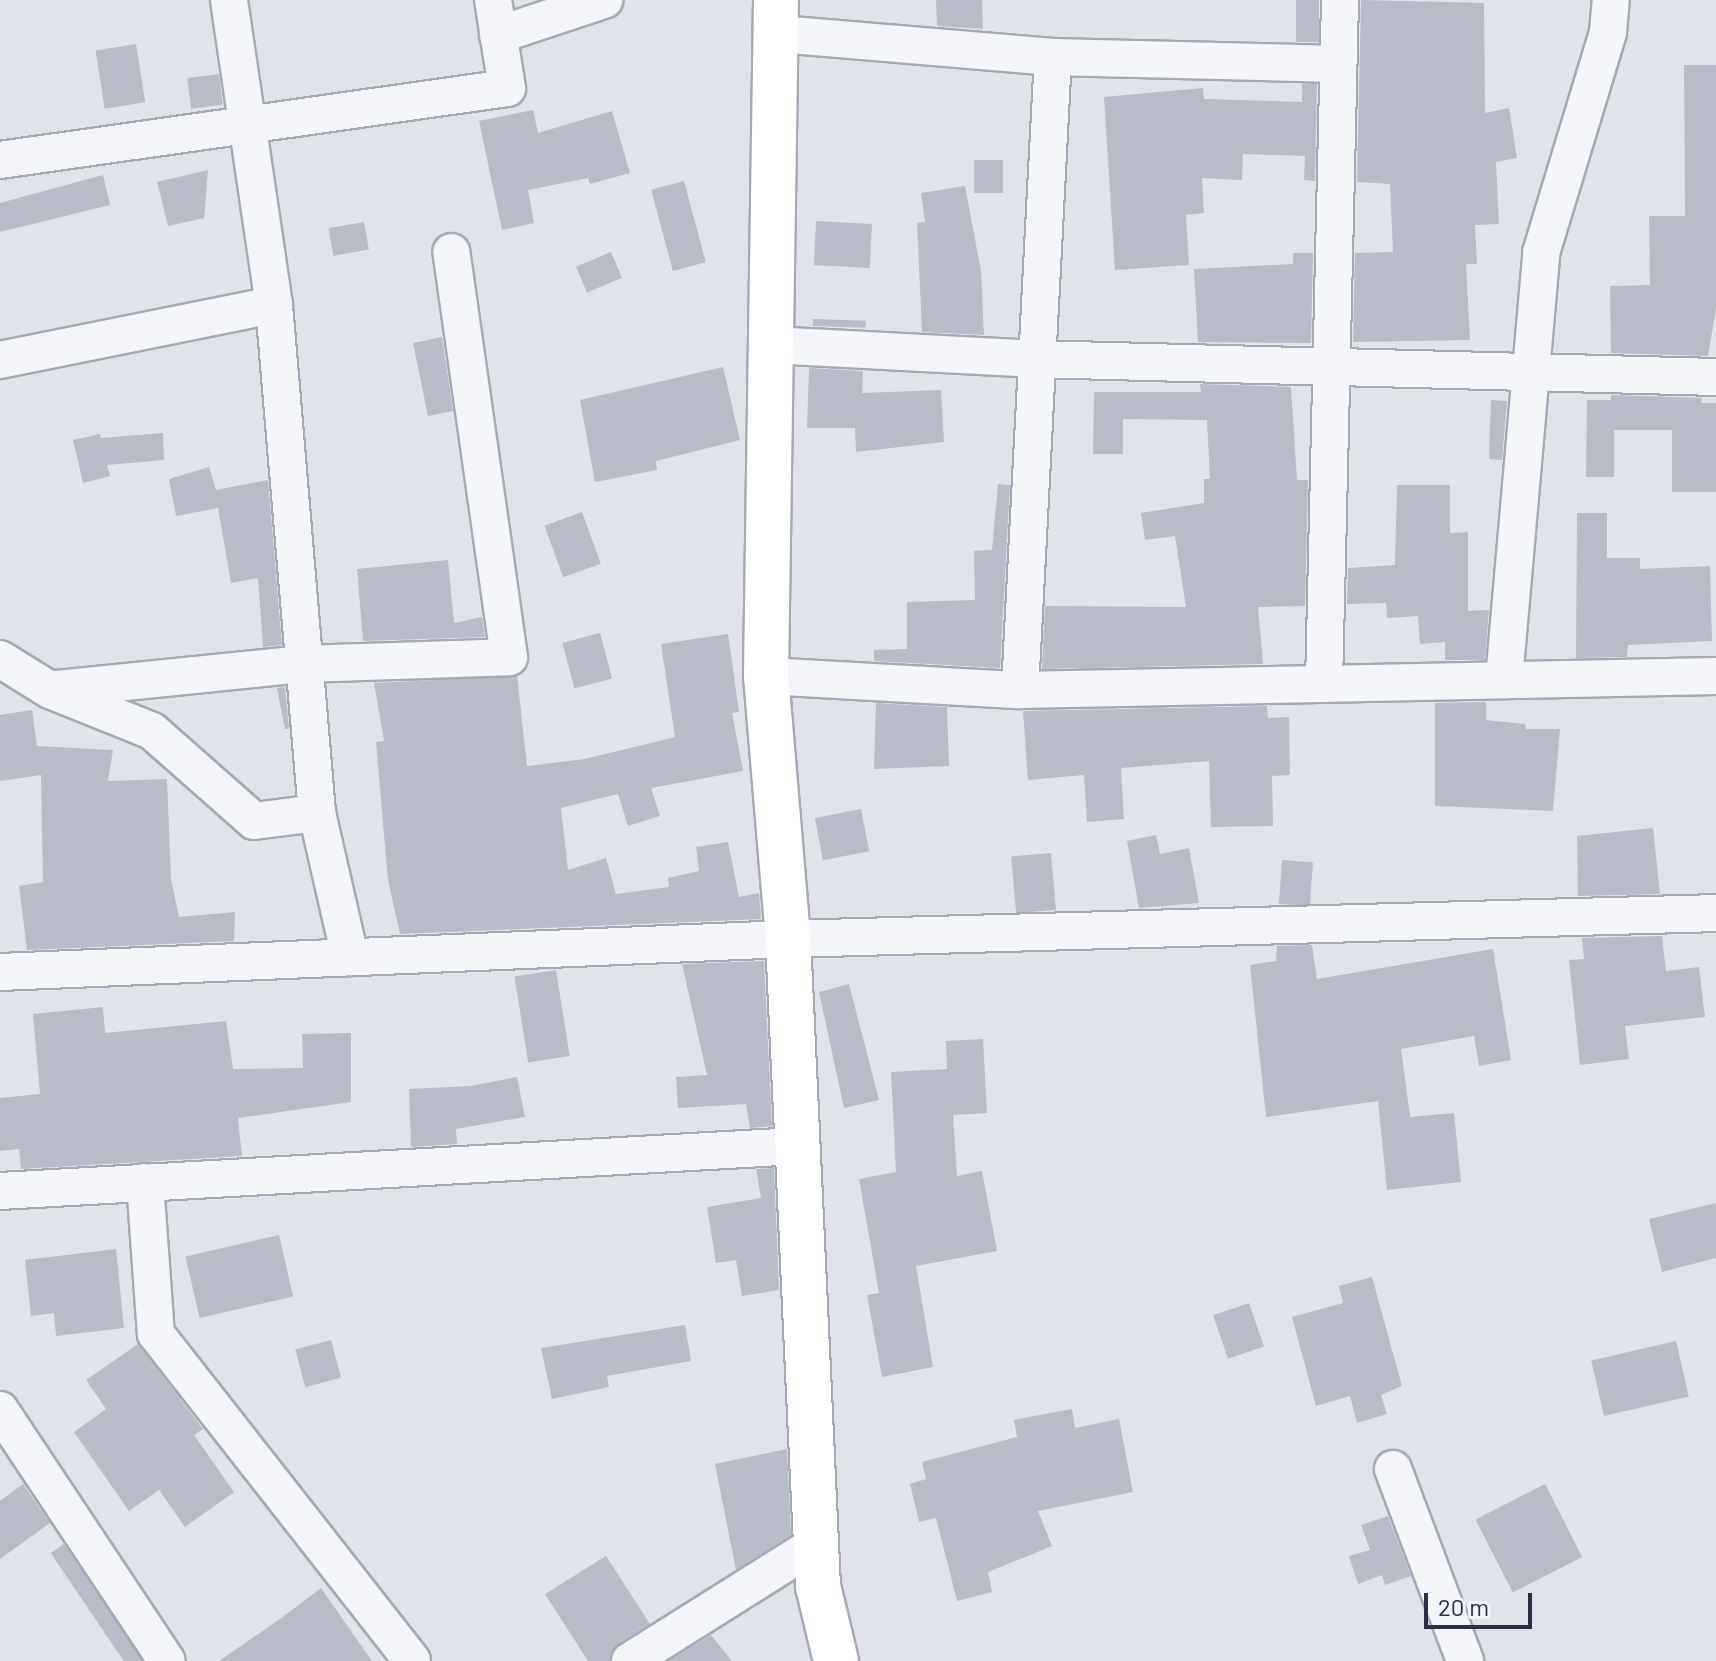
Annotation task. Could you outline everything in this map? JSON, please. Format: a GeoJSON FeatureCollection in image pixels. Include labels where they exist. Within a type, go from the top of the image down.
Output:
{"type":"FeatureCollection","features":[{"type":"Feature","properties":{"kind":"street"},"geometry":{"type":"LineString","coordinates":[[229,0],[274,305],[317,813],[350,957]]}},
{"type":"Feature","properties":{"kind":"street"},"geometry":{"type":"LineString","coordinates":[[0,160],[507,88],[493,0]]}},
{"type":"Feature","properties":{"kind":"street"},"geometry":{"type":"LineString","coordinates":[[498,35],[604,0]]}},
{"type":"Feature","properties":{"kind":"street"},"geometry":{"type":"LineString","coordinates":[[1324,684],[1328,363],[1340,0]]}},
{"type":"Feature","properties":{"kind":"street"},"geometry":{"type":"LineString","coordinates":[[1504,680],[1541,253],[1608,32],[1611,0]]}},
{"type":"Feature","properties":{"kind":"street"},"geometry":{"type":"LineString","coordinates":[[836,1661],[818,1586],[788,939],[766,676],[769,345],[778,17],[1053,57],[1338,64]]}},
{"type":"Feature","properties":{"kind":"street"},"geometry":{"type":"LineString","coordinates":[[1020,690],[1034,359],[1053,57]]}},
{"type":"Feature","properties":{"kind":"street"},"geometry":{"type":"LineString","coordinates":[[50,690],[302,664],[509,657],[451,252]]}},
{"type":"Feature","properties":{"kind":"street"},"geometry":{"type":"LineString","coordinates":[[0,360],[274,305]]}},
{"type":"Feature","properties":{"kind":"street"},"geometry":{"type":"LineString","coordinates":[[769,345],[1034,359],[1328,363],[1716,377]]}},
{"type":"Feature","properties":{"kind":"street"},"geometry":{"type":"LineString","coordinates":[[0,659],[50,690],[152,731],[254,821],[317,813]]}},
{"type":"Feature","properties":{"kind":"street"},"geometry":{"type":"LineString","coordinates":[[766,676],[1020,690],[1716,676]]}},
{"type":"Feature","properties":{"kind":"street"},"geometry":{"type":"LineString","coordinates":[[0,972],[788,939],[1716,913]]}},
{"type":"Feature","properties":{"kind":"street"},"geometry":{"type":"LineString","coordinates":[[0,1191],[798,1146]]}},
{"type":"Feature","properties":{"kind":"street"},"geometry":{"type":"LineString","coordinates":[[145,1182],[156,1334],[412,1661]]}},
{"type":"Feature","properties":{"kind":"street"},"geometry":{"type":"LineString","coordinates":[[0,1410],[167,1661]]}},
{"type":"Feature","properties":{"kind":"street"},"geometry":{"type":"LineString","coordinates":[[1393,1469],[1465,1661]]}},
{"type":"Feature","properties":{"kind":"street"},"geometry":{"type":"LineString","coordinates":[[630,1661],[816,1544]]}},
{"type":"Feature","properties":{"kind":"building"},"geometry":{"type":"Polygon","coordinates":[[[936,0],[982,0],[983,29],[937,26],[936,0]]]}},
{"type":"Feature","properties":{"kind":"building"},"geometry":{"type":"Polygon","coordinates":[[[1296,0],[1319,0],[1319,42],[1296,42],[1296,0]]]}},
{"type":"Feature","properties":{"kind":"building"},"geometry":{"type":"Polygon","coordinates":[[[1361,0],[1484,3],[1485,113],[1509,108],[1517,158],[1496,162],[1499,224],[1475,225],[1477,264],[1466,264],[1470,340],[1353,342],[1355,253],[1393,252],[1390,184],[1357,182],[1361,0]]]}},
{"type":"Feature","properties":{"kind":"building"},"geometry":{"type":"Polygon","coordinates":[[[136,44],[145,102],[105,109],[96,50],[136,44]]]}},
{"type":"Feature","properties":{"kind":"building"},"geometry":{"type":"Polygon","coordinates":[[[1684,65],[1716,65],[1716,308],[1708,356],[1611,353],[1610,286],[1650,285],[1649,216],[1685,216],[1684,65]]]}},
{"type":"Feature","properties":{"kind":"building"},"geometry":{"type":"Polygon","coordinates":[[[219,74],[223,105],[191,109],[187,78],[219,74]]]}},
{"type":"Feature","properties":{"kind":"building"},"geometry":{"type":"Polygon","coordinates":[[[1302,84],[1317,84],[1315,181],[1304,180],[1305,156],[1243,154],[1242,180],[1202,178],[1204,213],[1186,215],[1189,265],[1115,270],[1104,97],[1203,88],[1204,99],[1302,102],[1302,84]]]}},
{"type":"Feature","properties":{"kind":"building"},"geometry":{"type":"Polygon","coordinates":[[[533,110],[538,133],[612,111],[630,173],[590,184],[588,178],[528,190],[534,223],[502,230],[479,121],[533,110]]]}},
{"type":"Feature","properties":{"kind":"building"},"geometry":{"type":"Polygon","coordinates":[[[974,160],[1003,160],[1003,193],[974,193],[974,160]]]}},
{"type":"Feature","properties":{"kind":"building"},"geometry":{"type":"Polygon","coordinates":[[[208,170],[204,218],[168,226],[157,182],[208,170]]]}},
{"type":"Feature","properties":{"kind":"building"},"geometry":{"type":"Polygon","coordinates":[[[103,175],[110,205],[0,232],[0,203],[103,175]]]}},
{"type":"Feature","properties":{"kind":"building"},"geometry":{"type":"Polygon","coordinates":[[[684,181],[706,262],[673,271],[651,190],[684,181]]]}},
{"type":"Feature","properties":{"kind":"building"},"geometry":{"type":"Polygon","coordinates":[[[965,186],[981,271],[984,335],[922,332],[917,223],[925,222],[921,193],[965,186]]]}},
{"type":"Feature","properties":{"kind":"building"},"geometry":{"type":"Polygon","coordinates":[[[816,221],[872,224],[870,268],[814,265],[816,221]]]}},
{"type":"Feature","properties":{"kind":"building"},"geometry":{"type":"Polygon","coordinates":[[[364,222],[369,250],[333,256],[329,228],[364,222]]]}},
{"type":"Feature","properties":{"kind":"building"},"geometry":{"type":"Polygon","coordinates":[[[611,252],[622,278],[587,293],[576,267],[611,252]]]}},
{"type":"Feature","properties":{"kind":"building"},"geometry":{"type":"Polygon","coordinates":[[[1293,253],[1313,253],[1311,343],[1198,342],[1194,269],[1293,264],[1293,253]]]}},
{"type":"Feature","properties":{"kind":"building"},"geometry":{"type":"Polygon","coordinates":[[[813,319],[866,321],[866,328],[813,326],[813,319]]]}},
{"type":"Feature","properties":{"kind":"building"},"geometry":{"type":"Polygon","coordinates":[[[442,337],[453,411],[428,416],[413,343],[442,337]]]}},
{"type":"Feature","properties":{"kind":"building"},"geometry":{"type":"Polygon","coordinates":[[[723,367],[740,440],[656,461],[657,470],[595,482],[580,400],[723,367]]]}},
{"type":"Feature","properties":{"kind":"building"},"geometry":{"type":"Polygon","coordinates":[[[809,368],[863,371],[862,393],[941,390],[944,442],[856,452],[855,428],[807,428],[809,368]]]}},
{"type":"Feature","properties":{"kind":"building"},"geometry":{"type":"Polygon","coordinates":[[[1200,384],[1291,387],[1297,480],[1308,480],[1305,606],[1258,607],[1263,664],[1042,669],[1045,606],[1186,607],[1175,536],[1145,540],[1141,513],[1204,503],[1204,479],[1210,479],[1207,420],[1123,419],[1123,454],[1093,454],[1094,392],[1201,392],[1200,384]]]}},
{"type":"Feature","properties":{"kind":"building"},"geometry":{"type":"Polygon","coordinates":[[[1611,395],[1702,398],[1701,403],[1716,403],[1716,492],[1672,492],[1672,430],[1614,430],[1614,477],[1586,477],[1587,400],[1611,400],[1611,395]]]}},
{"type":"Feature","properties":{"kind":"building"},"geometry":{"type":"Polygon","coordinates":[[[1491,400],[1507,401],[1502,460],[1489,459],[1491,400]]]}},
{"type":"Feature","properties":{"kind":"building"},"geometry":{"type":"Polygon","coordinates":[[[163,433],[164,460],[107,465],[110,476],[83,483],[73,440],[100,434],[101,438],[163,433]]]}},
{"type":"Feature","properties":{"kind":"building"},"geometry":{"type":"Polygon","coordinates":[[[209,467],[216,490],[268,480],[282,645],[263,647],[258,578],[231,583],[218,508],[176,516],[169,479],[209,467]]]}},
{"type":"Feature","properties":{"kind":"building"},"geometry":{"type":"Polygon","coordinates":[[[998,484],[1010,485],[1000,668],[874,661],[874,650],[907,649],[907,602],[975,600],[974,551],[992,550],[998,484]]]}},
{"type":"Feature","properties":{"kind":"building"},"geometry":{"type":"Polygon","coordinates":[[[1397,485],[1450,485],[1450,533],[1468,532],[1468,611],[1489,610],[1485,660],[1445,660],[1445,642],[1420,644],[1418,616],[1387,618],[1386,603],[1347,604],[1348,568],[1395,565],[1397,485]]]}},
{"type":"Feature","properties":{"kind":"building"},"geometry":{"type":"Polygon","coordinates":[[[582,512],[601,564],[563,577],[544,526],[582,512]]]}},
{"type":"Feature","properties":{"kind":"building"},"geometry":{"type":"Polygon","coordinates":[[[1577,513],[1607,513],[1607,558],[1640,558],[1640,569],[1710,566],[1712,641],[1628,645],[1627,657],[1576,658],[1577,513]]]}},
{"type":"Feature","properties":{"kind":"building"},"geometry":{"type":"Polygon","coordinates":[[[448,560],[454,623],[482,617],[485,637],[363,641],[357,569],[448,560]]]}},
{"type":"Feature","properties":{"kind":"building"},"geometry":{"type":"Polygon","coordinates":[[[600,633],[612,678],[574,688],[562,643],[600,633]]]}},
{"type":"Feature","properties":{"kind":"building"},"geometry":{"type":"Polygon","coordinates":[[[728,634],[739,712],[732,713],[743,771],[651,788],[660,816],[628,826],[618,794],[561,808],[568,870],[606,858],[616,894],[669,887],[668,878],[699,871],[696,847],[728,842],[739,897],[759,893],[761,919],[400,934],[388,880],[376,742],[384,741],[374,683],[517,676],[527,766],[585,759],[675,737],[661,644],[728,634]]]}},
{"type":"Feature","properties":{"kind":"building"},"geometry":{"type":"Polygon","coordinates":[[[285,687],[289,729],[285,729],[277,688],[285,687]]]}},
{"type":"Feature","properties":{"kind":"building"},"geometry":{"type":"Polygon","coordinates":[[[1486,702],[1486,720],[1525,724],[1526,729],[1560,729],[1553,811],[1435,806],[1435,703],[1486,702]]]}},
{"type":"Feature","properties":{"kind":"building"},"geometry":{"type":"Polygon","coordinates":[[[876,703],[947,707],[949,766],[874,769],[876,703]]]}},
{"type":"Feature","properties":{"kind":"building"},"geometry":{"type":"Polygon","coordinates":[[[1267,706],[1268,718],[1289,717],[1290,775],[1272,776],[1273,826],[1211,827],[1209,761],[1121,768],[1124,819],[1087,822],[1084,775],[1028,780],[1023,711],[1267,706]]]}},
{"type":"Feature","properties":{"kind":"building"},"geometry":{"type":"Polygon","coordinates":[[[32,710],[37,746],[113,750],[108,781],[167,779],[171,879],[179,917],[235,912],[234,941],[27,950],[19,886],[43,882],[41,775],[0,781],[0,715],[32,710]]]}},
{"type":"Feature","properties":{"kind":"building"},"geometry":{"type":"Polygon","coordinates":[[[861,809],[869,851],[823,860],[815,818],[861,809]]]}},
{"type":"Feature","properties":{"kind":"building"},"geometry":{"type":"Polygon","coordinates":[[[1653,828],[1660,894],[1578,896],[1577,836],[1653,828]]]}},
{"type":"Feature","properties":{"kind":"building"},"geometry":{"type":"Polygon","coordinates":[[[1156,835],[1160,854],[1189,848],[1199,903],[1139,908],[1127,841],[1156,835]]]}},
{"type":"Feature","properties":{"kind":"building"},"geometry":{"type":"Polygon","coordinates":[[[1051,853],[1056,910],[1016,913],[1011,856],[1051,853]]]}},
{"type":"Feature","properties":{"kind":"building"},"geometry":{"type":"Polygon","coordinates":[[[1282,860],[1313,862],[1310,906],[1279,904],[1282,860]]]}},
{"type":"Feature","properties":{"kind":"building"},"geometry":{"type":"Polygon","coordinates":[[[1662,936],[1666,971],[1699,967],[1705,1017],[1625,1026],[1629,1059],[1580,1065],[1569,960],[1584,959],[1582,938],[1662,936]]]}},
{"type":"Feature","properties":{"kind":"building"},"geometry":{"type":"Polygon","coordinates":[[[1312,945],[1317,979],[1493,949],[1511,1060],[1479,1066],[1474,1036],[1401,1049],[1410,1117],[1454,1113],[1461,1182],[1387,1190],[1378,1101],[1266,1117],[1250,965],[1276,961],[1277,946],[1312,945]]]}},
{"type":"Feature","properties":{"kind":"building"},"geometry":{"type":"Polygon","coordinates":[[[764,961],[772,1126],[750,1128],[746,1104],[678,1108],[676,1077],[707,1075],[682,964],[764,961]]]}},
{"type":"Feature","properties":{"kind":"building"},"geometry":{"type":"Polygon","coordinates":[[[556,970],[570,1056],[528,1062],[515,977],[556,970]]]}},
{"type":"Feature","properties":{"kind":"building"},"geometry":{"type":"Polygon","coordinates":[[[849,984],[879,1100],[844,1108],[819,992],[849,984]]]}},
{"type":"Feature","properties":{"kind":"building"},"geometry":{"type":"Polygon","coordinates":[[[103,1007],[105,1033],[226,1021],[233,1069],[303,1068],[302,1034],[351,1033],[351,1102],[238,1118],[242,1156],[21,1169],[19,1149],[0,1151],[0,1098],[40,1094],[33,1014],[103,1007]]]}},
{"type":"Feature","properties":{"kind":"building"},"geometry":{"type":"Polygon","coordinates":[[[983,1039],[987,1113],[953,1115],[957,1176],[982,1171],[997,1251],[916,1266],[933,1367],[882,1377],[867,1295],[879,1293],[859,1179],[896,1172],[891,1072],[947,1069],[946,1041],[983,1039]]]}},
{"type":"Feature","properties":{"kind":"building"},"geometry":{"type":"Polygon","coordinates":[[[517,1077],[525,1117],[456,1129],[457,1144],[411,1147],[409,1089],[471,1086],[517,1077]]]}},
{"type":"Feature","properties":{"kind":"building"},"geometry":{"type":"Polygon","coordinates":[[[774,1168],[779,1290],[742,1296],[736,1260],[716,1263],[707,1207],[761,1198],[756,1169],[774,1168]]]}},
{"type":"Feature","properties":{"kind":"building"},"geometry":{"type":"Polygon","coordinates":[[[1716,1203],[1716,1258],[1662,1272],[1649,1219],[1716,1203]]]}},
{"type":"Feature","properties":{"kind":"building"},"geometry":{"type":"Polygon","coordinates":[[[279,1235],[293,1296],[200,1318],[185,1257],[279,1235]]]}},
{"type":"Feature","properties":{"kind":"building"},"geometry":{"type":"Polygon","coordinates":[[[116,1249],[124,1328],[56,1336],[54,1313],[31,1316],[25,1260],[116,1249]]]}},
{"type":"Feature","properties":{"kind":"building"},"geometry":{"type":"Polygon","coordinates":[[[1372,1277],[1402,1386],[1381,1395],[1387,1414],[1357,1423],[1350,1396],[1316,1406],[1292,1317],[1343,1303],[1339,1286],[1372,1277]]]}},
{"type":"Feature","properties":{"kind":"building"},"geometry":{"type":"Polygon","coordinates":[[[1249,1303],[1264,1346],[1228,1359],[1213,1315],[1249,1303]]]}},
{"type":"Feature","properties":{"kind":"building"},"geometry":{"type":"Polygon","coordinates":[[[685,1325],[691,1361],[607,1376],[609,1387],[552,1399],[541,1348],[685,1325]]]}},
{"type":"Feature","properties":{"kind":"building"},"geometry":{"type":"Polygon","coordinates":[[[331,1340],[341,1378],[305,1387],[295,1350],[331,1340]]]}},
{"type":"Feature","properties":{"kind":"building"},"geometry":{"type":"Polygon","coordinates":[[[1676,1341],[1689,1397],[1604,1416],[1591,1361],[1676,1341]]]}},
{"type":"Feature","properties":{"kind":"building"},"geometry":{"type":"Polygon","coordinates":[[[138,1344],[203,1429],[194,1435],[234,1492],[185,1527],[159,1490],[129,1511],[74,1432],[106,1409],[86,1380],[138,1344]]]}},
{"type":"Feature","properties":{"kind":"building"},"geometry":{"type":"Polygon","coordinates":[[[1072,1409],[1075,1428],[1119,1419],[1133,1492],[1038,1511],[1052,1546],[988,1572],[992,1592],[957,1601],[936,1518],[919,1522],[910,1484],[926,1479],[922,1462],[1017,1437],[1014,1420],[1072,1409]]]}},
{"type":"Feature","properties":{"kind":"building"},"geometry":{"type":"Polygon","coordinates":[[[787,1449],[791,1535],[736,1570],[715,1464],[787,1449]]]}},
{"type":"Feature","properties":{"kind":"building"},"geometry":{"type":"Polygon","coordinates":[[[23,1484],[50,1523],[0,1559],[0,1501],[23,1484]]]}},
{"type":"Feature","properties":{"kind":"building"},"geometry":{"type":"Polygon","coordinates":[[[1545,1484],[1582,1557],[1513,1592],[1476,1519],[1545,1484]]]}},
{"type":"Feature","properties":{"kind":"building"},"geometry":{"type":"Polygon","coordinates":[[[1388,1516],[1411,1576],[1385,1585],[1382,1575],[1358,1584],[1349,1556],[1370,1550],[1361,1525],[1388,1516]]]}},
{"type":"Feature","properties":{"kind":"building"},"geometry":{"type":"Polygon","coordinates":[[[64,1544],[143,1661],[124,1661],[51,1553],[64,1544]]]}},
{"type":"Feature","properties":{"kind":"building"},"geometry":{"type":"Polygon","coordinates":[[[606,1556],[650,1624],[618,1644],[609,1661],[588,1661],[545,1594],[606,1556]]]}},
{"type":"Feature","properties":{"kind":"building"},"geometry":{"type":"Polygon","coordinates":[[[321,1588],[372,1661],[219,1661],[280,1619],[321,1588]]]}},
{"type":"Feature","properties":{"kind":"building"},"geometry":{"type":"Polygon","coordinates":[[[711,1635],[732,1661],[669,1661],[711,1635]]]}}]}
